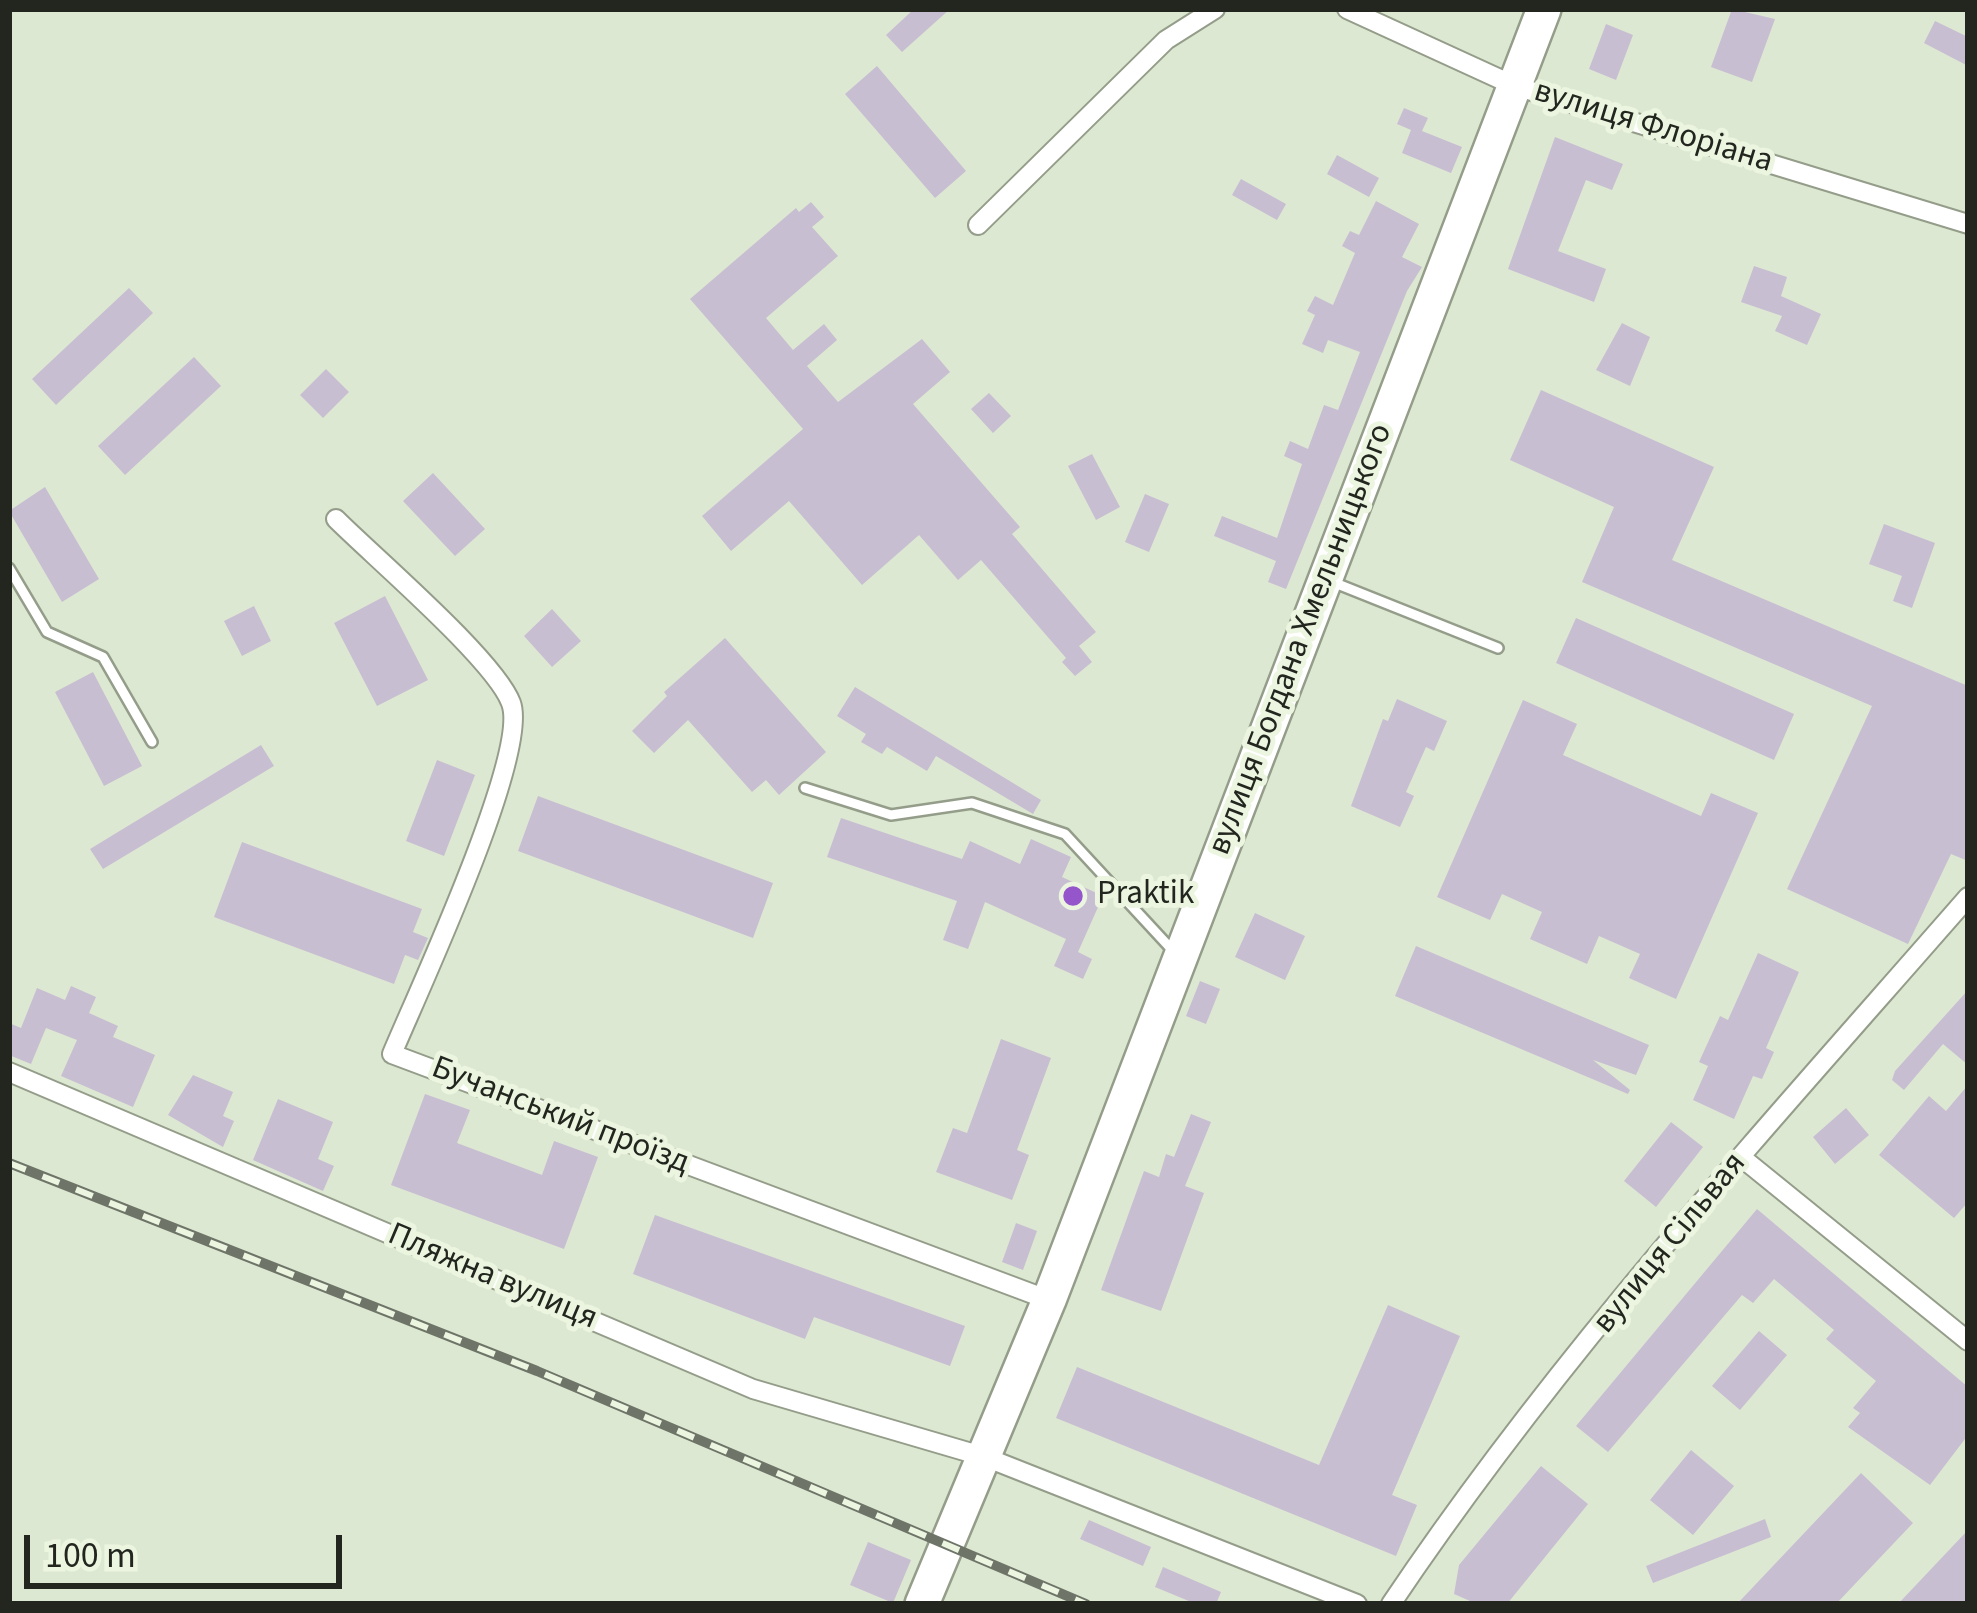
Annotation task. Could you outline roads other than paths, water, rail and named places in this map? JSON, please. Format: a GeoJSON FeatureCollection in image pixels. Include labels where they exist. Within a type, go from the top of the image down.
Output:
{"type":"FeatureCollection","features":[{"type":"Feature","properties":{"kind":"highway","name":"вулиця Богдана Хмельницького"},"geometry":{"type":"LineString","coordinates":[[922,1604],[1049,1300],[1544,9]]}},
{"type":"Feature","properties":{"kind":"street"},"geometry":{"type":"LineString","coordinates":[[978,225],[1166,40],[1215,9]]}},
{"type":"Feature","properties":{"kind":"street","name":"вулиця Флоріана"},"geometry":{"type":"LineString","coordinates":[[1348,9],[1515,86],[1968,224]]}},
{"type":"Feature","properties":{"kind":"street","name":"Бучанський проїзд"},"geometry":{"type":"LineString","coordinates":[[336,519],[485,666],[511,702],[516,730],[476,851],[392,1054],[1049,1300]]}},
{"type":"Feature","properties":{"kind":"street","name":"вулиця Сільвая"},"geometry":{"type":"LineString","coordinates":[[1390,1604],[1458,1504],[1742,1156],[1968,897]]}},
{"type":"Feature","properties":{"kind":"street","name":"Пляжна вулиця"},"geometry":{"type":"LineString","coordinates":[[9,1072],[753,1388],[985,1457],[1357,1604]]}},
{"type":"Feature","properties":{"kind":"street"},"geometry":{"type":"LineString","coordinates":[[1742,1156],[1968,1342]]}},
{"type":"Feature","properties":{"kind":"lane"},"geometry":{"type":"LineString","coordinates":[[9,568],[47,632],[103,657],[152,742]]}},
{"type":"Feature","properties":{"kind":"lane"},"geometry":{"type":"LineString","coordinates":[[1326,579],[1498,648]]}},
{"type":"Feature","properties":{"kind":"lane"},"geometry":{"type":"LineString","coordinates":[[805,788],[891,815],[972,803],[1065,834],[1180,958]]}},
{"type":"Feature","properties":{"kind":"railway"},"geometry":{"type":"LineString","coordinates":[[9,1163],[537,1371],[1086,1604]]}},
{"type":"Feature","properties":{"kind":"place","name":"Praktik"},"geometry":{"type":"Point","coordinates":[1073,896]}}]}
